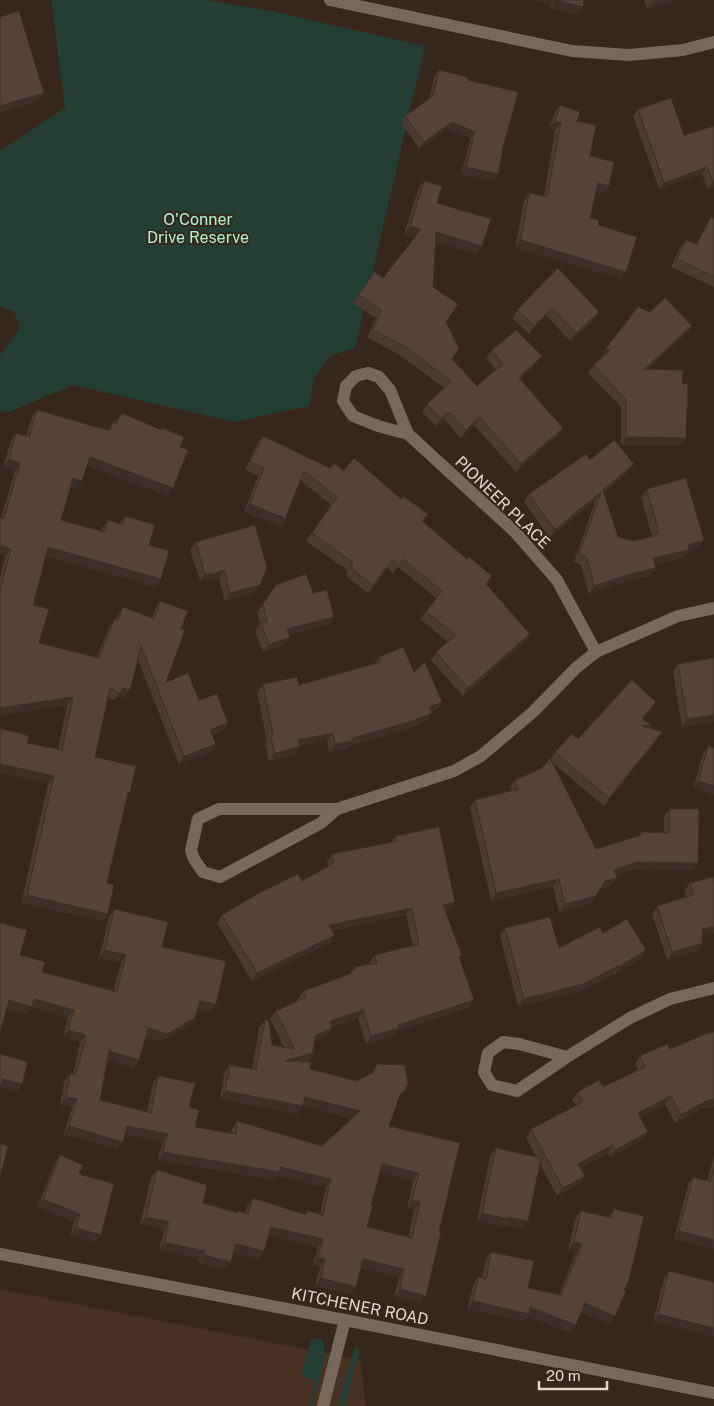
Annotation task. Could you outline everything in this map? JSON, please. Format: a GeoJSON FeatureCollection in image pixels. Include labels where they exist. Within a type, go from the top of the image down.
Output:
{"type":"FeatureCollection","features":[{"type":"Feature","properties":{"kind":"street"},"geometry":{"type":"LineString","coordinates":[[330,0],[572,50],[629,55],[684,50],[714,42]]}},
{"type":"Feature","properties":{"kind":"street","name":"PIONEER PLACE"},"geometry":{"type":"LineString","coordinates":[[408,434],[378,426],[353,416],[343,401],[346,386],[356,376],[368,373],[379,378],[390,390],[408,434],[515,532],[557,580],[596,652]]}},
{"type":"Feature","properties":{"kind":"street"},"geometry":{"type":"LineString","coordinates":[[337,809],[320,823],[220,877],[203,872],[194,859],[191,850],[198,819],[219,809],[337,809],[454,770],[481,756],[532,712],[576,668],[596,652],[678,616],[714,608]]}},
{"type":"Feature","properties":{"kind":"street"},"geometry":{"type":"LineString","coordinates":[[567,1057],[519,1044],[504,1042],[488,1053],[484,1072],[492,1085],[517,1091],[630,1018],[670,1000],[714,988]]}},
{"type":"Feature","properties":{"kind":"street","name":"KITCHENER ROAD"},"geometry":{"type":"LineString","coordinates":[[0,1254],[714,1393]]}},
{"type":"Feature","properties":{"kind":"street"},"geometry":{"type":"LineString","coordinates":[[323,1406],[345,1320]]}},
{"type":"Feature","properties":{"kind":"shaded area"},"geometry":{"type":"Polygon","coordinates":[[[0,1289],[360,1360],[366,1406],[0,1406],[0,1289]]]}},
{"type":"Feature","properties":{"kind":"green space","name":"O'Conner Drive Reserve"},"geometry":{"type":"Polygon","coordinates":[[[51,0],[207,0],[271,11],[425,46],[355,348],[330,356],[314,378],[309,406],[234,422],[73,385],[9,412],[0,411],[0,355],[20,328],[14,311],[0,307],[0,151],[65,108],[51,0]]]}},
{"type":"Feature","properties":{"kind":"green space"},"geometry":{"type":"Polygon","coordinates":[[[311,1339],[322,1339],[325,1354],[317,1391],[312,1406],[309,1406],[316,1380],[301,1376],[311,1339]]]}},
{"type":"Feature","properties":{"kind":"green space"},"geometry":{"type":"Polygon","coordinates":[[[355,1346],[360,1350],[345,1406],[338,1406],[355,1346]]]}},
{"type":"Feature","properties":{"kind":"building"},"geometry":{"type":"Polygon","coordinates":[[[555,0],[584,0],[583,7],[555,0]]]}},
{"type":"Feature","properties":{"kind":"building"},"geometry":{"type":"Polygon","coordinates":[[[19,11],[44,93],[0,106],[0,17],[19,11]]]}},
{"type":"Feature","properties":{"kind":"building"},"geometry":{"type":"Polygon","coordinates":[[[439,70],[468,77],[468,80],[518,92],[498,174],[466,167],[475,132],[452,122],[424,142],[405,116],[433,96],[439,70]]]}},
{"type":"Feature","properties":{"kind":"building"},"geometry":{"type":"Polygon","coordinates":[[[671,98],[684,135],[714,126],[714,182],[707,167],[664,183],[638,109],[671,98]]]}},
{"type":"Feature","properties":{"kind":"building"},"geometry":{"type":"Polygon","coordinates":[[[560,105],[580,112],[577,121],[596,125],[590,156],[614,162],[609,186],[598,183],[590,218],[599,220],[598,225],[637,237],[626,272],[521,240],[529,193],[547,197],[561,123],[555,121],[560,105]]]}},
{"type":"Feature","properties":{"kind":"building"},"geometry":{"type":"Polygon","coordinates":[[[424,181],[442,186],[437,203],[491,219],[482,246],[436,232],[433,287],[458,304],[446,322],[459,349],[452,359],[477,386],[503,364],[492,350],[516,330],[542,356],[519,378],[563,428],[521,464],[480,417],[466,430],[449,412],[441,418],[427,404],[451,381],[407,348],[373,330],[381,310],[359,295],[374,272],[383,278],[421,229],[410,226],[424,181]]]}},
{"type":"Feature","properties":{"kind":"building"},"geometry":{"type":"Polygon","coordinates":[[[711,217],[714,219],[714,277],[677,259],[686,240],[697,244],[711,217]]]}},
{"type":"Feature","properties":{"kind":"building"},"geometry":{"type":"Polygon","coordinates":[[[558,268],[599,312],[576,333],[552,308],[534,326],[517,310],[558,268]]]}},
{"type":"Feature","properties":{"kind":"building"},"geometry":{"type":"Polygon","coordinates":[[[665,298],[692,326],[644,369],[683,370],[682,384],[688,384],[686,438],[626,437],[626,400],[594,365],[610,350],[606,348],[638,307],[650,312],[665,298]]]}},
{"type":"Feature","properties":{"kind":"building"},"geometry":{"type":"Polygon","coordinates":[[[37,410],[110,431],[113,422],[117,424],[122,413],[161,430],[162,428],[184,437],[180,447],[188,450],[173,488],[90,457],[82,481],[73,478],[61,520],[104,532],[108,520],[123,525],[125,516],[155,525],[149,545],[169,551],[161,579],[48,547],[33,605],[49,609],[39,643],[99,658],[114,619],[118,620],[123,607],[154,619],[160,601],[188,611],[181,629],[185,630],[166,682],[188,673],[199,700],[217,694],[228,723],[210,730],[216,744],[184,756],[141,646],[130,690],[123,688],[120,693],[110,688],[95,757],[136,766],[130,793],[128,792],[107,883],[114,885],[108,914],[27,895],[54,776],[0,764],[0,728],[29,736],[27,743],[62,750],[73,697],[0,708],[0,590],[11,549],[0,545],[0,517],[4,518],[20,463],[9,459],[16,433],[29,437],[37,410]]]}},
{"type":"Feature","properties":{"kind":"building"},"geometry":{"type":"Polygon","coordinates":[[[263,436],[330,468],[334,463],[343,471],[354,458],[401,499],[403,496],[428,514],[422,521],[467,559],[469,557],[492,576],[486,584],[530,634],[468,688],[436,652],[456,635],[426,612],[442,591],[403,559],[398,565],[392,560],[373,585],[352,569],[352,562],[312,533],[337,497],[304,471],[286,516],[287,519],[250,504],[264,468],[250,462],[263,436]]]}},
{"type":"Feature","properties":{"kind":"building"},"geometry":{"type":"Polygon","coordinates":[[[614,440],[634,464],[603,490],[618,537],[633,541],[659,533],[647,489],[686,478],[704,540],[688,545],[689,550],[653,558],[656,568],[594,586],[587,557],[579,554],[601,492],[555,530],[529,494],[586,454],[590,460],[614,440]]]}},
{"type":"Feature","properties":{"kind":"building"},"geometry":{"type":"Polygon","coordinates":[[[255,525],[267,567],[260,585],[230,593],[224,570],[213,574],[205,574],[196,542],[255,525]]]}},
{"type":"Feature","properties":{"kind":"building"},"geometry":{"type":"Polygon","coordinates":[[[306,574],[313,593],[327,590],[334,617],[287,629],[290,637],[269,645],[261,623],[267,621],[263,604],[276,585],[306,574]]]}},
{"type":"Feature","properties":{"kind":"building"},"geometry":{"type":"Polygon","coordinates":[[[403,647],[414,672],[425,662],[442,702],[429,707],[432,713],[413,721],[352,738],[353,741],[335,744],[333,733],[298,740],[300,747],[275,753],[263,684],[297,677],[299,685],[381,662],[379,657],[403,647]]]}},
{"type":"Feature","properties":{"kind":"building"},"geometry":{"type":"Polygon","coordinates":[[[714,658],[714,715],[687,719],[678,664],[714,658]]]}},
{"type":"Feature","properties":{"kind":"building"},"geometry":{"type":"Polygon","coordinates":[[[632,680],[656,702],[642,718],[651,725],[642,726],[662,732],[609,798],[555,752],[572,734],[578,739],[632,680]]]}},
{"type":"Feature","properties":{"kind":"building"},"geometry":{"type":"Polygon","coordinates":[[[708,746],[714,748],[714,786],[698,781],[708,746]]]}},
{"type":"Feature","properties":{"kind":"building"},"geometry":{"type":"Polygon","coordinates":[[[550,758],[596,849],[641,835],[641,832],[669,833],[670,809],[699,809],[698,863],[637,862],[614,870],[617,878],[605,881],[596,896],[565,904],[559,879],[496,893],[475,800],[518,789],[515,780],[542,768],[550,758]]]}},
{"type":"Feature","properties":{"kind":"building"},"geometry":{"type":"Polygon","coordinates":[[[439,827],[455,902],[443,905],[462,956],[459,957],[474,1000],[398,1025],[399,1028],[371,1036],[363,1010],[330,1021],[332,1028],[315,1036],[313,1052],[316,1052],[285,1061],[311,1062],[310,1069],[356,1081],[373,1073],[377,1064],[405,1065],[408,1084],[404,1092],[401,1093],[389,1126],[460,1143],[426,1296],[400,1289],[404,1269],[363,1259],[356,1287],[321,1278],[325,1259],[318,1257],[323,1239],[271,1227],[264,1251],[236,1244],[231,1262],[204,1255],[205,1251],[164,1242],[169,1222],[146,1217],[157,1170],[207,1185],[203,1203],[237,1213],[238,1211],[248,1214],[253,1198],[306,1215],[307,1211],[323,1215],[331,1179],[280,1167],[280,1172],[163,1152],[168,1134],[127,1126],[123,1142],[69,1126],[77,1099],[66,1097],[70,1074],[76,1075],[86,1035],[68,1030],[74,1010],[34,999],[32,1007],[9,1000],[0,1033],[0,923],[27,930],[20,955],[45,962],[42,972],[117,992],[126,955],[105,950],[114,909],[168,922],[162,947],[226,961],[216,1004],[200,1001],[195,1018],[167,1034],[148,1028],[139,1060],[109,1051],[100,1100],[151,1113],[158,1076],[195,1083],[189,1107],[199,1110],[195,1127],[236,1134],[237,1121],[322,1146],[360,1111],[305,1097],[303,1106],[225,1091],[230,1065],[256,1070],[265,1020],[269,1021],[272,1045],[294,1049],[276,1011],[306,997],[304,991],[352,973],[355,967],[377,963],[375,955],[419,944],[412,908],[329,925],[335,935],[257,973],[222,915],[264,890],[298,874],[302,881],[334,863],[332,854],[398,841],[396,836],[439,827]],[[382,1164],[367,1227],[412,1238],[420,1202],[412,1200],[419,1173],[382,1164]]]}},
{"type":"Feature","properties":{"kind":"building"},"geometry":{"type":"Polygon","coordinates":[[[713,877],[714,927],[702,929],[703,943],[672,952],[657,906],[693,895],[690,883],[713,877]]]}},
{"type":"Feature","properties":{"kind":"building"},"geometry":{"type":"Polygon","coordinates":[[[550,917],[559,948],[600,927],[603,933],[627,919],[646,950],[619,967],[583,984],[524,999],[505,928],[550,917]]]}},
{"type":"Feature","properties":{"kind":"building"},"geometry":{"type":"Polygon","coordinates":[[[714,1032],[714,1099],[708,1100],[681,1115],[671,1096],[638,1113],[648,1132],[615,1150],[613,1145],[578,1164],[585,1176],[563,1188],[531,1129],[583,1102],[578,1092],[599,1080],[603,1087],[645,1067],[640,1056],[667,1044],[670,1049],[714,1032]]]}},
{"type":"Feature","properties":{"kind":"building"},"geometry":{"type":"Polygon","coordinates":[[[0,1054],[28,1062],[22,1084],[3,1079],[0,1089],[0,1054]]]}},
{"type":"Feature","properties":{"kind":"building"},"geometry":{"type":"Polygon","coordinates":[[[0,1144],[8,1146],[1,1174],[0,1174],[0,1144]]]}},
{"type":"Feature","properties":{"kind":"building"},"geometry":{"type":"Polygon","coordinates":[[[496,1148],[541,1158],[528,1221],[482,1213],[496,1148]]]}},
{"type":"Feature","properties":{"kind":"building"},"geometry":{"type":"Polygon","coordinates":[[[60,1155],[83,1165],[79,1174],[114,1184],[101,1235],[76,1228],[80,1214],[43,1199],[60,1155]]]}},
{"type":"Feature","properties":{"kind":"building"},"geometry":{"type":"Polygon","coordinates":[[[714,1168],[714,1240],[679,1231],[693,1177],[710,1182],[714,1168]]]}},
{"type":"Feature","properties":{"kind":"building"},"geometry":{"type":"Polygon","coordinates":[[[614,1209],[644,1216],[629,1280],[624,1290],[626,1291],[615,1316],[585,1303],[576,1325],[530,1307],[529,1314],[473,1301],[478,1277],[486,1279],[491,1252],[534,1261],[528,1288],[561,1295],[582,1244],[574,1242],[581,1211],[612,1218],[614,1209]]]}},
{"type":"Feature","properties":{"kind":"building"},"geometry":{"type":"Polygon","coordinates":[[[669,1271],[714,1282],[714,1328],[658,1314],[669,1271]]]}}]}
